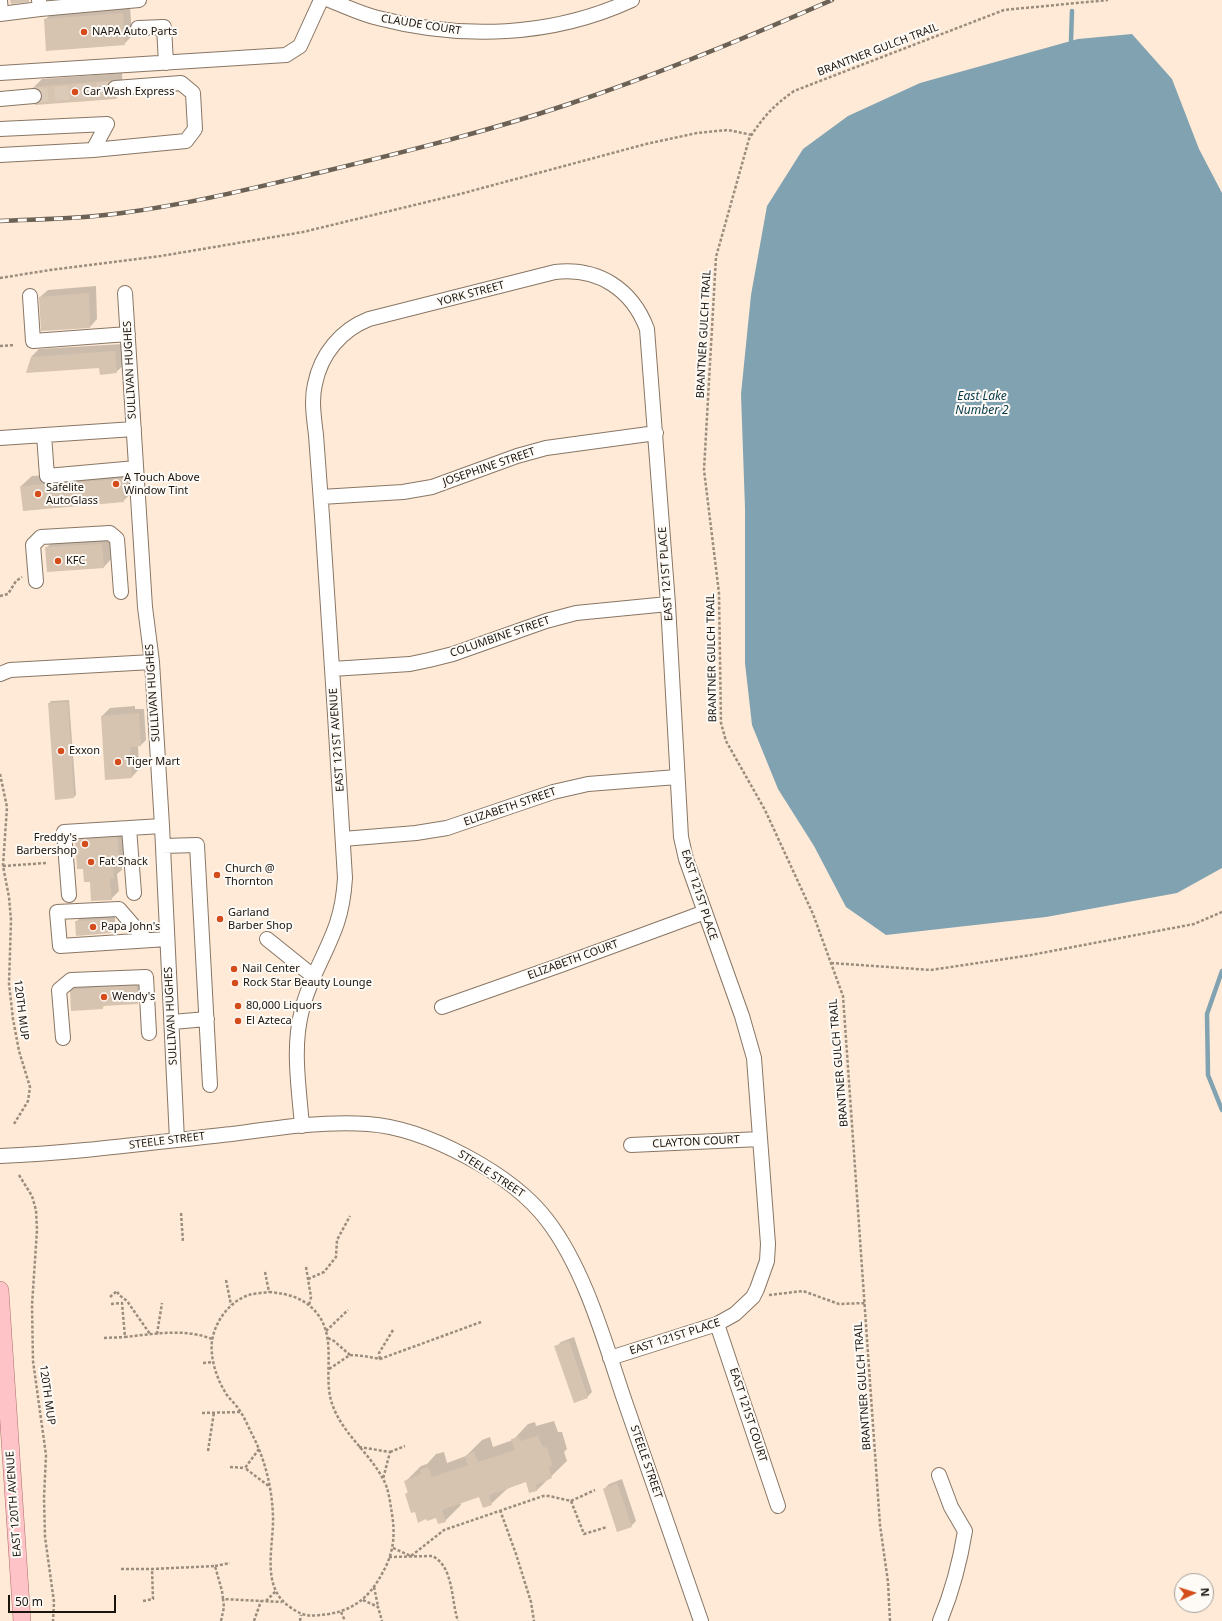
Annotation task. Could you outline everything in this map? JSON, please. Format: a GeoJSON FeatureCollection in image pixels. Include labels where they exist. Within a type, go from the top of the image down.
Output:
{"type":"FeatureCollection","features":[{"type":"Feature","properties":{"kind":"main road","name":"EAST 120TH AVENUE"},"geometry":{"type":"LineString","coordinates":[[0,1290],[22,1621]]}},
{"type":"Feature","properties":{"kind":"street"},"geometry":{"type":"LineString","coordinates":[[1,9],[39,4],[139,0]]}},
{"type":"Feature","properties":{"kind":"street"},"geometry":{"type":"LineString","coordinates":[[0,73],[286,55],[300,46],[321,0]]}},
{"type":"Feature","properties":{"kind":"street","name":"CLAUDE COURT"},"geometry":{"type":"LineString","coordinates":[[329,0],[376,18],[422,27],[461,32],[489,33],[521,31],[562,24],[601,13],[632,0]]}},
{"type":"Feature","properties":{"kind":"street"},"geometry":{"type":"LineString","coordinates":[[138,28],[164,27],[166,63]]}},
{"type":"Feature","properties":{"kind":"street"},"geometry":{"type":"LineString","coordinates":[[0,154],[93,150],[186,140],[196,129],[193,93],[181,83],[115,88]]}},
{"type":"Feature","properties":{"kind":"street"},"geometry":{"type":"LineString","coordinates":[[0,99],[34,96]]}},
{"type":"Feature","properties":{"kind":"street"},"geometry":{"type":"LineString","coordinates":[[0,129],[107,124],[93,150]]}},
{"type":"Feature","properties":{"kind":"street","name":"YORK STREET"},"geometry":{"type":"LineString","coordinates":[[330,350],[339,338],[352,328],[369,319],[555,272],[566,270],[594,274],[620,288]]}},
{"type":"Feature","properties":{"kind":"street","name":"EAST 121ST PLACE"},"geometry":{"type":"LineString","coordinates":[[610,1358],[717,1324],[735,1314],[753,1297],[767,1261],[768,1244],[754,1058],[742,1016],[686,859],[681,837],[668,604],[647,329],[636,306],[620,288]]}},
{"type":"Feature","properties":{"kind":"street","name":"SULLIVAN HUGHES"},"geometry":{"type":"LineString","coordinates":[[125,294],[145,607],[152,662],[162,826],[177,1140]]}},
{"type":"Feature","properties":{"kind":"street"},"geometry":{"type":"LineString","coordinates":[[30,296],[33,341],[128,334]]}},
{"type":"Feature","properties":{"kind":"street","name":"EAST 121ST AVENUE"},"geometry":{"type":"LineString","coordinates":[[302,1126],[298,1039],[302,1010],[313,976],[337,925],[341,909],[345,878],[321,497],[313,399],[316,378],[330,350]]}},
{"type":"Feature","properties":{"kind":"street"},"geometry":{"type":"LineString","coordinates":[[0,438],[134,429]]}},
{"type":"Feature","properties":{"kind":"street","name":"JOSEPHINE STREET"},"geometry":{"type":"LineString","coordinates":[[321,497],[396,493],[424,488],[517,456],[546,448],[656,433]]}},
{"type":"Feature","properties":{"kind":"street"},"geometry":{"type":"LineString","coordinates":[[44,435],[46,476],[136,468]]}},
{"type":"Feature","properties":{"kind":"street"},"geometry":{"type":"LineString","coordinates":[[30,578],[33,545],[41,537],[110,533],[117,539],[121,592]]}},
{"type":"Feature","properties":{"kind":"street","name":"COLUMBINE STREET"},"geometry":{"type":"LineString","coordinates":[[332,669],[410,664],[453,654],[546,621],[576,613],[668,604]]}},
{"type":"Feature","properties":{"kind":"street"},"geometry":{"type":"LineString","coordinates":[[3,670],[152,662]]}},
{"type":"Feature","properties":{"kind":"street","name":"ELIZABETH STREET"},"geometry":{"type":"LineString","coordinates":[[343,839],[416,833],[447,828],[554,792],[588,784],[677,777]]}},
{"type":"Feature","properties":{"kind":"street"},"geometry":{"type":"LineString","coordinates":[[69,895],[64,832],[162,826]]}},
{"type":"Feature","properties":{"kind":"street"},"geometry":{"type":"LineString","coordinates":[[129,828],[134,893]]}},
{"type":"Feature","properties":{"kind":"street"},"geometry":{"type":"LineString","coordinates":[[163,846],[197,845],[210,1085]]}},
{"type":"Feature","properties":{"kind":"street"},"geometry":{"type":"LineString","coordinates":[[146,940],[119,909],[57,912],[60,946],[167,939]]}},
{"type":"Feature","properties":{"kind":"street","name":"ELIZABETH COURT"},"geometry":{"type":"LineString","coordinates":[[442,1007],[704,912]]}},
{"type":"Feature","properties":{"kind":"street"},"geometry":{"type":"LineString","coordinates":[[268,939],[313,976]]}},
{"type":"Feature","properties":{"kind":"street"},"geometry":{"type":"LineString","coordinates":[[63,1038],[59,990],[71,980],[146,977],[149,1033]]}},
{"type":"Feature","properties":{"kind":"street"},"geometry":{"type":"LineString","coordinates":[[172,1022],[207,1019]]}},
{"type":"Feature","properties":{"kind":"street","name":"STEELE STREET"},"geometry":{"type":"LineString","coordinates":[[0,1156],[81,1151],[302,1126],[368,1124],[408,1132],[440,1143],[474,1161],[531,1201],[558,1235],[580,1277],[610,1358],[701,1621]]}},
{"type":"Feature","properties":{"kind":"street","name":"CLAYTON COURT"},"geometry":{"type":"LineString","coordinates":[[631,1145],[760,1139]]}},
{"type":"Feature","properties":{"kind":"street","name":"EAST 121ST COURT"},"geometry":{"type":"LineString","coordinates":[[717,1324],[778,1506]]}},
{"type":"Feature","properties":{"kind":"street"},"geometry":{"type":"LineString","coordinates":[[939,1475],[951,1507],[965,1531],[961,1557],[950,1598],[940,1621]]}},
{"type":"Feature","properties":{"kind":"path","name":"BRANTNER GULCH TRAIL"},"geometry":{"type":"LineString","coordinates":[[890,1621],[888,1582],[880,1525],[866,1303],[843,996],[813,914],[765,810],[726,741],[721,723],[719,593],[704,470],[716,257],[749,139],[758,124],[777,103],[794,91],[1004,10],[1108,0]]}},
{"type":"Feature","properties":{"kind":"path"},"geometry":{"type":"LineString","coordinates":[[0,278],[161,256],[303,232],[460,194],[646,144],[697,133],[728,130],[752,135]]}},
{"type":"Feature","properties":{"kind":"path"},"geometry":{"type":"LineString","coordinates":[[0,346],[15,345]]}},
{"type":"Feature","properties":{"kind":"path"},"geometry":{"type":"LineString","coordinates":[[0,596],[8,594],[16,581],[30,578]]}},
{"type":"Feature","properties":{"kind":"path","name":"120TH MUP"},"geometry":{"type":"LineString","coordinates":[[0,774],[7,808],[3,866],[9,897],[11,920],[9,984],[13,1019],[19,1051],[30,1087],[28,1101],[14,1124]]}},
{"type":"Feature","properties":{"kind":"path"},"geometry":{"type":"LineString","coordinates":[[3,866],[46,863]]}},
{"type":"Feature","properties":{"kind":"path"},"geometry":{"type":"LineString","coordinates":[[831,963],[931,970],[1031,955],[1194,924],[1222,912]]}},
{"type":"Feature","properties":{"kind":"path","name":"120TH MUP"},"geometry":{"type":"LineString","coordinates":[[19,1175],[32,1196],[36,1210],[32,1305],[33,1361],[46,1455],[44,1498],[46,1537],[54,1602],[54,1621]]}},
{"type":"Feature","properties":{"kind":"path"},"geometry":{"type":"LineString","coordinates":[[181,1213],[183,1242]]}},
{"type":"Feature","properties":{"kind":"path"},"geometry":{"type":"LineString","coordinates":[[308,1279],[324,1272],[336,1257],[337,1240],[350,1216]]}},
{"type":"Feature","properties":{"kind":"path"},"geometry":{"type":"LineString","coordinates":[[306,1267],[311,1297],[309,1305]]}},
{"type":"Feature","properties":{"kind":"path"},"geometry":{"type":"LineString","coordinates":[[265,1272],[269,1292]]}},
{"type":"Feature","properties":{"kind":"path"},"geometry":{"type":"LineString","coordinates":[[226,1280],[231,1305]]}},
{"type":"Feature","properties":{"kind":"path"},"geometry":{"type":"LineString","coordinates":[[110,1297],[116,1291],[127,1301],[150,1334]]}},
{"type":"Feature","properties":{"kind":"path"},"geometry":{"type":"LineString","coordinates":[[753,1297],[803,1291],[839,1304],[866,1303]]}},
{"type":"Feature","properties":{"kind":"path"},"geometry":{"type":"LineString","coordinates":[[269,1292],[288,1293],[309,1305],[320,1317],[326,1331],[329,1345],[328,1369],[330,1397],[340,1422],[383,1479],[389,1495],[394,1526],[393,1548],[374,1587],[363,1600],[341,1612],[312,1616],[301,1615],[283,1602],[276,1591],[271,1561],[274,1516],[265,1464],[241,1412],[224,1391],[213,1362],[212,1339],[219,1320],[231,1305],[248,1295],[269,1292]]}},
{"type":"Feature","properties":{"kind":"path"},"geometry":{"type":"LineString","coordinates":[[157,1334],[162,1303]]}},
{"type":"Feature","properties":{"kind":"path"},"geometry":{"type":"LineString","coordinates":[[111,1304],[122,1304],[124,1337]]}},
{"type":"Feature","properties":{"kind":"path"},"geometry":{"type":"LineString","coordinates":[[326,1331],[348,1310]]}},
{"type":"Feature","properties":{"kind":"path"},"geometry":{"type":"LineString","coordinates":[[327,1338],[350,1355],[380,1359],[481,1322]]}},
{"type":"Feature","properties":{"kind":"path"},"geometry":{"type":"LineString","coordinates":[[380,1359],[379,1354],[393,1330]]}},
{"type":"Feature","properties":{"kind":"path"},"geometry":{"type":"LineString","coordinates":[[104,1338],[179,1333],[205,1336],[212,1339]]}},
{"type":"Feature","properties":{"kind":"path"},"geometry":{"type":"LineString","coordinates":[[328,1369],[350,1355]]}},
{"type":"Feature","properties":{"kind":"path"},"geometry":{"type":"LineString","coordinates":[[203,1363],[213,1362]]}},
{"type":"Feature","properties":{"kind":"path"},"geometry":{"type":"LineString","coordinates":[[208,1451],[214,1412]]}},
{"type":"Feature","properties":{"kind":"path"},"geometry":{"type":"LineString","coordinates":[[202,1413],[241,1412]]}},
{"type":"Feature","properties":{"kind":"path"},"geometry":{"type":"LineString","coordinates":[[358,1447],[390,1452],[405,1446]]}},
{"type":"Feature","properties":{"kind":"path"},"geometry":{"type":"LineString","coordinates":[[245,1468],[259,1449]]}},
{"type":"Feature","properties":{"kind":"path"},"geometry":{"type":"LineString","coordinates":[[383,1479],[390,1452]]}},
{"type":"Feature","properties":{"kind":"path"},"geometry":{"type":"LineString","coordinates":[[230,1467],[245,1468],[270,1487]]}},
{"type":"Feature","properties":{"kind":"path"},"geometry":{"type":"LineString","coordinates":[[411,1556],[444,1530],[543,1496],[571,1501],[595,1490]]}},
{"type":"Feature","properties":{"kind":"path"},"geometry":{"type":"LineString","coordinates":[[571,1501],[584,1534],[607,1527]]}},
{"type":"Feature","properties":{"kind":"path"},"geometry":{"type":"LineString","coordinates":[[500,1510],[531,1602],[534,1621]]}},
{"type":"Feature","properties":{"kind":"path"},"geometry":{"type":"LineString","coordinates":[[393,1548],[411,1556]]}},
{"type":"Feature","properties":{"kind":"path"},"geometry":{"type":"LineString","coordinates":[[389,1557],[432,1556],[443,1563],[452,1588],[458,1621]]}},
{"type":"Feature","properties":{"kind":"path"},"geometry":{"type":"LineString","coordinates":[[121,1569],[215,1566],[230,1563]]}},
{"type":"Feature","properties":{"kind":"path"},"geometry":{"type":"LineString","coordinates":[[215,1566],[222,1591],[224,1607],[221,1621]]}},
{"type":"Feature","properties":{"kind":"path"},"geometry":{"type":"LineString","coordinates":[[143,1602],[153,1599],[152,1569]]}},
{"type":"Feature","properties":{"kind":"path"},"geometry":{"type":"LineString","coordinates":[[374,1587],[382,1621]]}},
{"type":"Feature","properties":{"kind":"path"},"geometry":{"type":"LineString","coordinates":[[266,1602],[276,1591]]}},
{"type":"Feature","properties":{"kind":"path"},"geometry":{"type":"LineString","coordinates":[[223,1599],[283,1602]]}},
{"type":"Feature","properties":{"kind":"path"},"geometry":{"type":"LineString","coordinates":[[363,1600],[378,1607]]}},
{"type":"Feature","properties":{"kind":"path"},"geometry":{"type":"LineString","coordinates":[[254,1621],[261,1601]]}},
{"type":"Feature","properties":{"kind":"path"},"geometry":{"type":"LineString","coordinates":[[341,1612],[345,1621]]}},
{"type":"Feature","properties":{"kind":"path"},"geometry":{"type":"LineString","coordinates":[[300,1621],[301,1615]]}},
{"type":"Feature","properties":{"kind":"water","name":"East Lake Number 2"},"geometry":{"type":"Polygon","coordinates":[[[1132,34],[1172,79],[1199,149],[1222,193],[1222,868],[1177,893],[1046,917],[886,935],[846,907],[814,846],[778,789],[752,725],[745,663],[745,508],[741,394],[751,295],[767,206],[803,149],[848,116],[920,83],[1078,39],[1132,34]]]}},
{"type":"Feature","properties":{"kind":"building"},"geometry":{"type":"Polygon","coordinates":[[[10,0],[29,0],[29,2],[11,4],[10,0]]]}},
{"type":"Feature","properties":{"kind":"building","name":"NAPA Auto Parts"},"geometry":{"type":"Polygon","coordinates":[[[123,13],[125,45],[46,51],[44,19],[123,13]]]}},
{"type":"Feature","properties":{"kind":"building","name":"Car Wash Express"},"geometry":{"type":"Polygon","coordinates":[[[115,80],[116,99],[35,105],[33,87],[115,80]]]}},
{"type":"Feature","properties":{"kind":"building"},"geometry":{"type":"Polygon","coordinates":[[[89,293],[90,328],[41,331],[39,297],[89,293]]]}},
{"type":"Feature","properties":{"kind":"building"},"geometry":{"type":"Polygon","coordinates":[[[115,351],[117,373],[100,375],[99,368],[26,373],[31,357],[115,351]]]}},
{"type":"Feature","properties":{"kind":"building"},"geometry":{"type":"Polygon","coordinates":[[[123,479],[124,502],[23,511],[20,486],[123,479]]]}},
{"type":"Feature","properties":{"kind":"building"},"geometry":{"type":"Polygon","coordinates":[[[102,544],[104,568],[47,572],[45,547],[102,544]]]}},
{"type":"Feature","properties":{"kind":"building","name":"Exxon"},"geometry":{"type":"Polygon","coordinates":[[[68,702],[74,798],[55,800],[48,703],[68,702]]]}},
{"type":"Feature","properties":{"kind":"building","name":"Tiger Mart"},"geometry":{"type":"Polygon","coordinates":[[[139,713],[141,746],[130,747],[132,778],[105,780],[101,716],[139,713]]]}},
{"type":"Feature","properties":{"kind":"building"},"geometry":{"type":"Polygon","coordinates":[[[117,836],[120,864],[113,864],[114,878],[110,879],[112,900],[91,901],[90,882],[84,882],[83,869],[77,869],[75,839],[117,836]]]}},
{"type":"Feature","properties":{"kind":"building","name":"Papa John's"},"geometry":{"type":"Polygon","coordinates":[[[110,919],[111,933],[76,936],[75,921],[110,919]]]}},
{"type":"Feature","properties":{"kind":"building","name":"Wendy's"},"geometry":{"type":"Polygon","coordinates":[[[136,981],[138,1004],[103,1006],[103,1009],[71,1011],[70,990],[93,988],[93,984],[136,981]]]}},
{"type":"Feature","properties":{"kind":"building"},"geometry":{"type":"Polygon","coordinates":[[[569,1341],[588,1398],[574,1403],[554,1346],[569,1341]]]}},
{"type":"Feature","properties":{"kind":"building"},"geometry":{"type":"Polygon","coordinates":[[[538,1436],[543,1447],[546,1447],[549,1453],[552,1465],[549,1467],[552,1478],[536,1485],[537,1491],[529,1493],[526,1482],[489,1495],[492,1505],[483,1508],[479,1497],[442,1510],[446,1522],[438,1524],[436,1518],[427,1521],[426,1519],[418,1523],[415,1512],[411,1513],[405,1494],[408,1493],[404,1481],[421,1474],[420,1470],[428,1467],[432,1477],[468,1465],[465,1456],[474,1452],[478,1462],[515,1450],[511,1439],[519,1437],[520,1441],[538,1436]]]}},
{"type":"Feature","properties":{"kind":"building"},"geometry":{"type":"Polygon","coordinates":[[[617,1483],[632,1527],[617,1532],[603,1489],[617,1483]]]}},
{"type":"Feature","properties":{"kind":"waterway"},"geometry":{"type":"LineString","coordinates":[[1071,41],[1072,11]]}},
{"type":"Feature","properties":{"kind":"waterway"},"geometry":{"type":"LineString","coordinates":[[1222,971],[1207,1014],[1208,1075],[1222,1110]]}},
{"type":"Feature","properties":{"kind":"tunnel"},"geometry":{"type":"LineString","coordinates":[[34,96],[115,88]]}},
{"type":"Feature","properties":{"kind":"railway"},"geometry":{"type":"LineString","coordinates":[[0,221],[92,216],[173,205],[275,183],[448,140],[539,114],[669,68],[735,42],[832,0]]}},
{"type":"Feature","properties":{"kind":"place","name":"NAPA Auto Parts"},"geometry":{"type":"Point","coordinates":[84,32]}},
{"type":"Feature","properties":{"kind":"place","name":"Car Wash Express"},"geometry":{"type":"Point","coordinates":[75,92]}},
{"type":"Feature","properties":{"kind":"place","name":"A Touch Above Window Tint"},"geometry":{"type":"Point","coordinates":[116,484]}},
{"type":"Feature","properties":{"kind":"place","name":"Safelite AutoGlass"},"geometry":{"type":"Point","coordinates":[38,494]}},
{"type":"Feature","properties":{"kind":"place","name":"KFC"},"geometry":{"type":"Point","coordinates":[58,561]}},
{"type":"Feature","properties":{"kind":"place","name":"Exxon"},"geometry":{"type":"Point","coordinates":[61,751]}},
{"type":"Feature","properties":{"kind":"place","name":"Tiger Mart"},"geometry":{"type":"Point","coordinates":[118,762]}},
{"type":"Feature","properties":{"kind":"place","name":"Freddy's Barbershop"},"geometry":{"type":"Point","coordinates":[85,844]}},
{"type":"Feature","properties":{"kind":"place","name":"Fat Shack"},"geometry":{"type":"Point","coordinates":[91,862]}},
{"type":"Feature","properties":{"kind":"place","name":"Church @ Thornton"},"geometry":{"type":"Point","coordinates":[217,875]}},
{"type":"Feature","properties":{"kind":"place","name":"Garland Barber Shop"},"geometry":{"type":"Point","coordinates":[220,919]}},
{"type":"Feature","properties":{"kind":"place","name":"Papa John's"},"geometry":{"type":"Point","coordinates":[93,927]}},
{"type":"Feature","properties":{"kind":"place","name":"Nail Center"},"geometry":{"type":"Point","coordinates":[234,969]}},
{"type":"Feature","properties":{"kind":"place","name":"Rock Star Beauty Lounge"},"geometry":{"type":"Point","coordinates":[235,983]}},
{"type":"Feature","properties":{"kind":"place","name":"Wendy's"},"geometry":{"type":"Point","coordinates":[104,997]}},
{"type":"Feature","properties":{"kind":"place","name":"80,000 Liquors"},"geometry":{"type":"Point","coordinates":[238,1006]}},
{"type":"Feature","properties":{"kind":"place","name":"El Azteca"},"geometry":{"type":"Point","coordinates":[238,1021]}}]}
